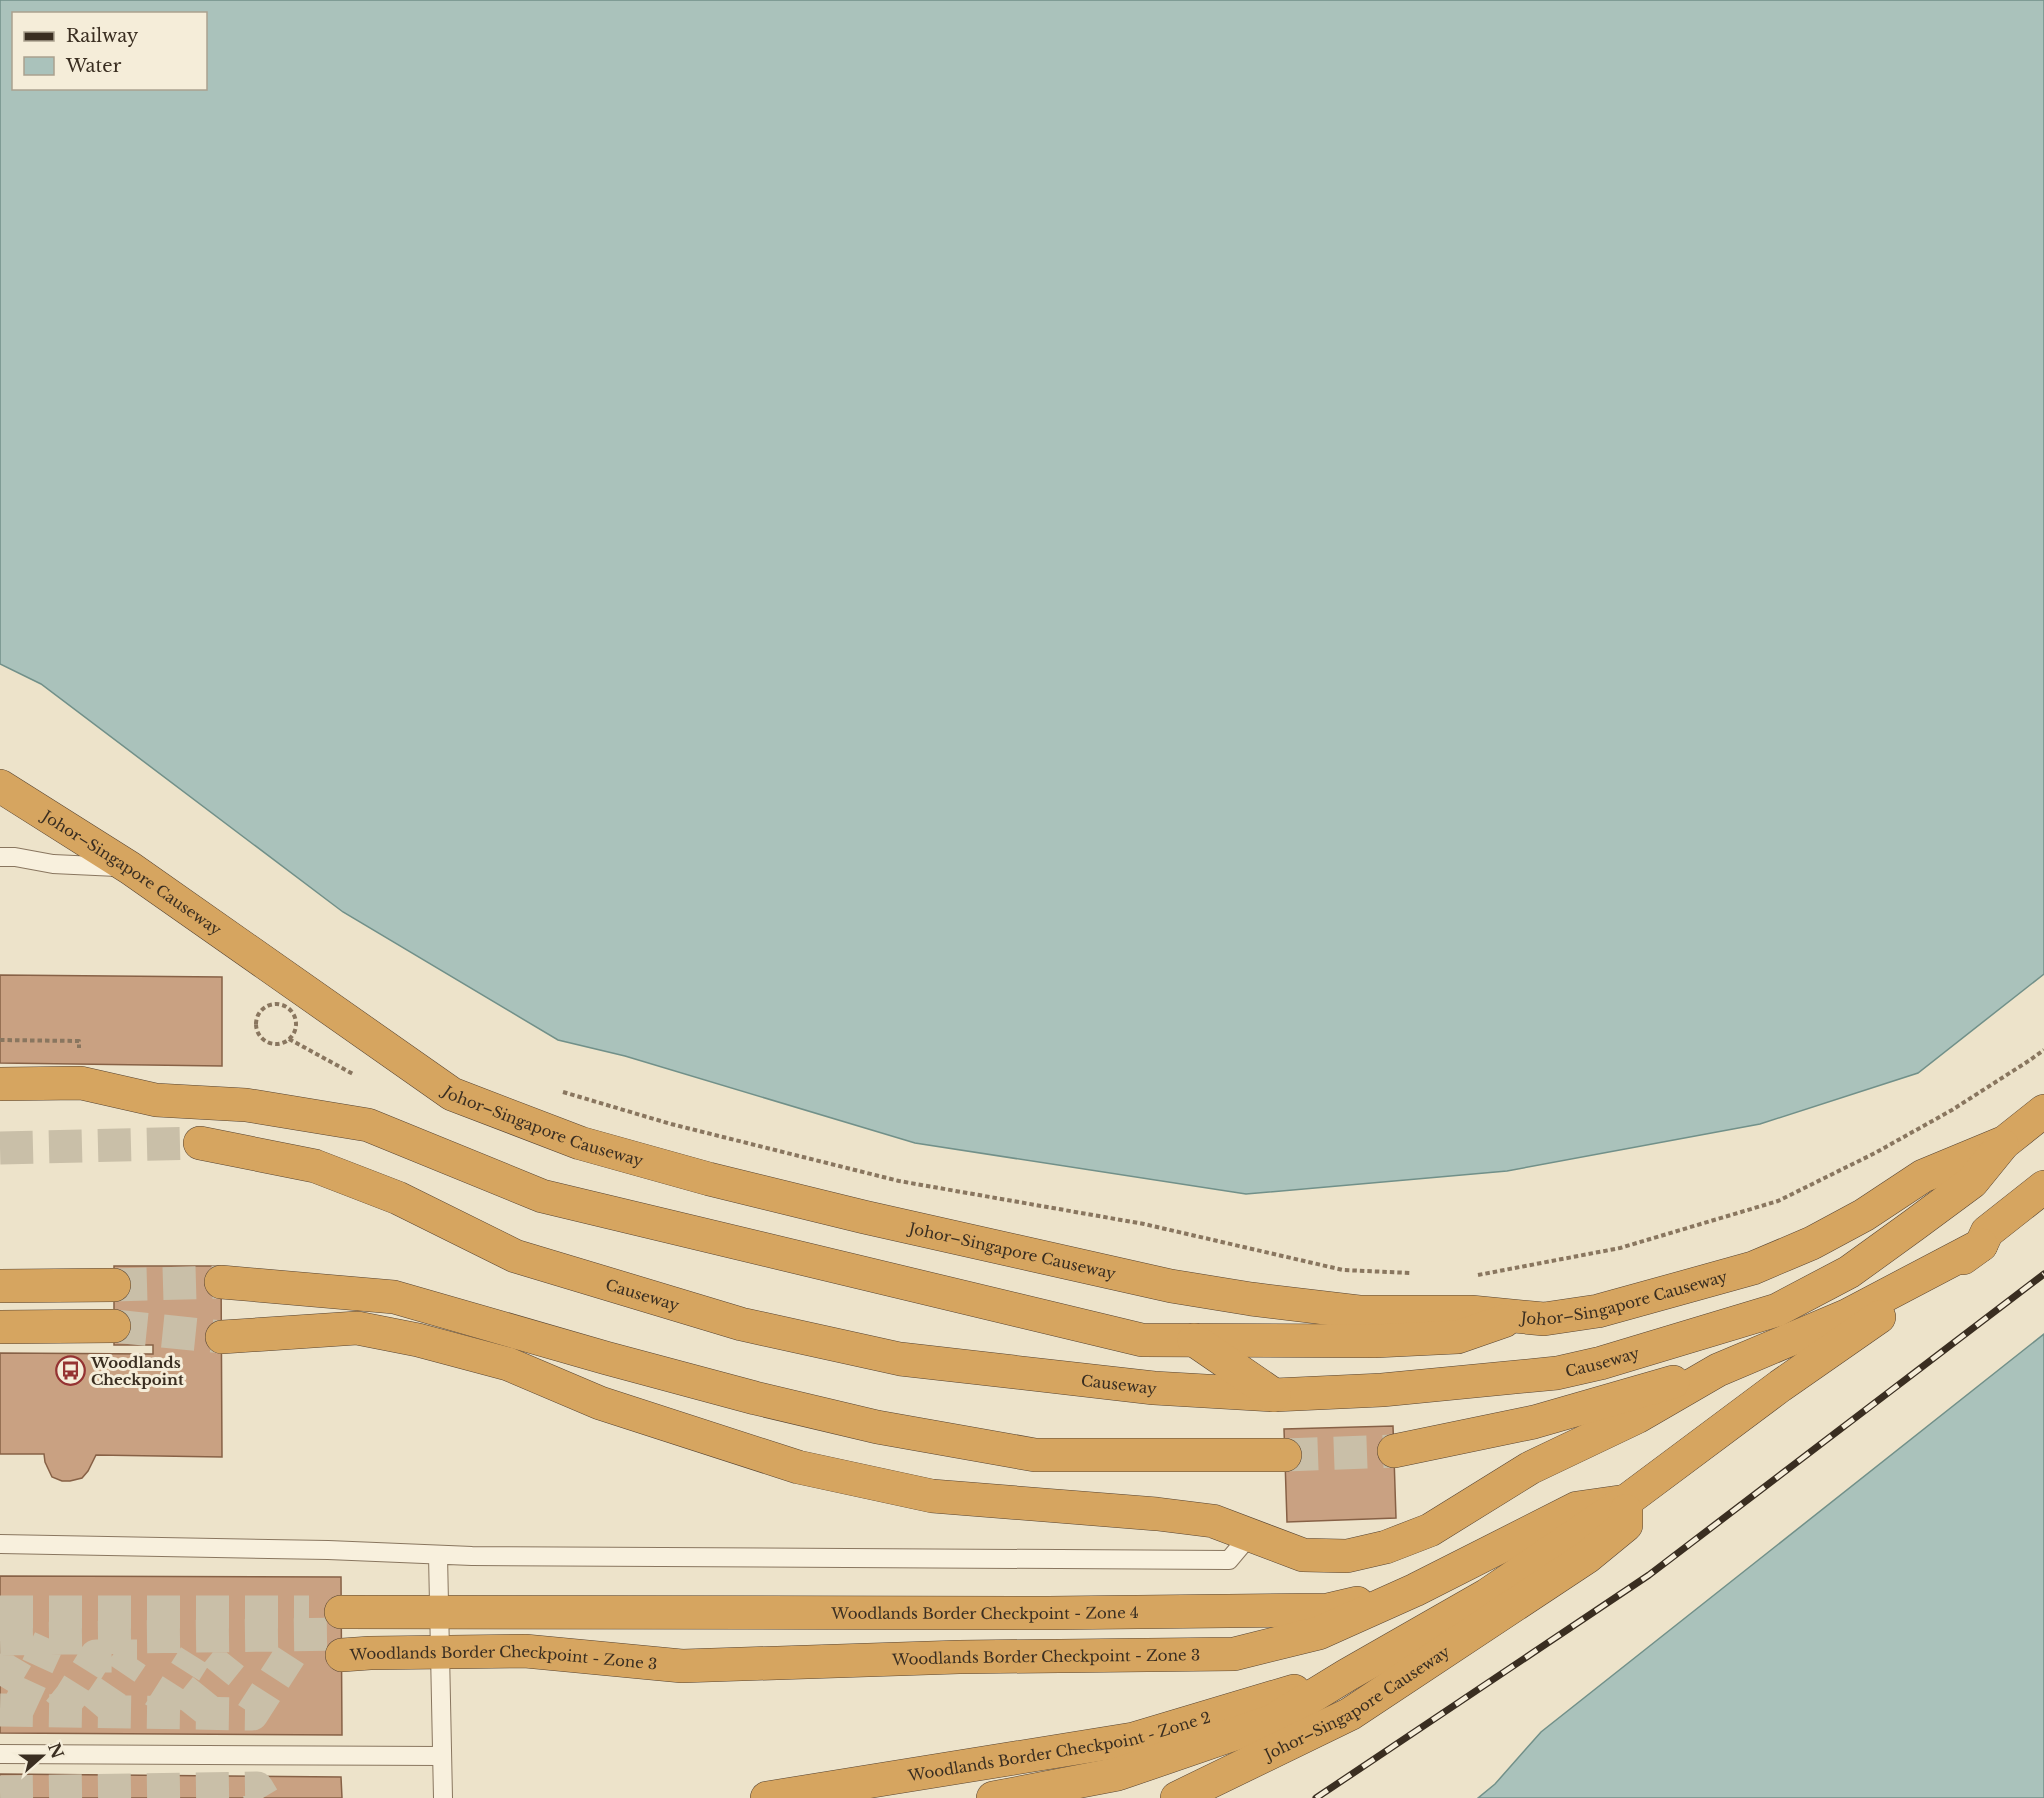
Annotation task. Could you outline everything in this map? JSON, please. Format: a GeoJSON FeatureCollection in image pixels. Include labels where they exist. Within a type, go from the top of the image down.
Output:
{"type":"FeatureCollection","features":[{"type":"Feature","properties":{"kind":"highway","name":"Johor–Singapore Causeway"},"geometry":{"type":"LineString","coordinates":[[8,794],[130,868],[452,1094],[580,1143],[709,1179],[864,1217],[1166,1284],[1251,1299],[1359,1312],[1471,1312],[1515,1318],[1544,1319],[1598,1311],[1753,1268],[1812,1243],[1864,1215],[1923,1176],[2005,1142],[2044,1111]]}},
{"type":"Feature","properties":{"kind":"highway"},"geometry":{"type":"LineString","coordinates":[[0,1084],[81,1083],[156,1100],[246,1105],[368,1125],[542,1196],[1142,1340],[1375,1341],[1458,1337],[1515,1318]]}},
{"type":"Feature","properties":{"kind":"highway","name":"Causeway"},"geometry":{"type":"LineString","coordinates":[[200,1143],[315,1166],[398,1198],[515,1256],[741,1324],[900,1359],[1154,1388],[1274,1395],[1382,1390],[1557,1373],[1601,1364],[1777,1310],[1849,1272],[1972,1182],[2005,1142]]}},
{"type":"Feature","properties":{"kind":"highway","name":"Johor–Singapore Causeway"},"geometry":{"type":"LineString","coordinates":[[1347,1675],[1487,1596],[1626,1501],[1780,1386],[1981,1245],[1987,1232],[2044,1187]]}},
{"type":"Feature","properties":{"kind":"highway","name":"Johor–Singapore Causeway"},"geometry":{"type":"LineString","coordinates":[[1981,1245],[1997,1245],[2044,1210]]}},
{"type":"Feature","properties":{"kind":"highway"},"geometry":{"type":"LineString","coordinates":[[1394,1451],[1534,1422],[1718,1370],[1846,1316],[1981,1245]]}},
{"type":"Feature","properties":{"kind":"highway"},"geometry":{"type":"LineString","coordinates":[[221,1282],[394,1297],[754,1398],[878,1427],[1035,1455],[1285,1455]]}},
{"type":"Feature","properties":{"kind":"highway","name":"Johor–Singapore Causeway"},"geometry":{"type":"LineString","coordinates":[[1166,1284],[1244,1340]]}},
{"type":"Feature","properties":{"kind":"highway"},"geometry":{"type":"LineString","coordinates":[[0,1286],[114,1285]]}},
{"type":"Feature","properties":{"kind":"highway"},"geometry":{"type":"LineString","coordinates":[[0,1327],[114,1326]]}},
{"type":"Feature","properties":{"kind":"highway"},"geometry":{"type":"LineString","coordinates":[[222,1337],[357,1328],[368,1330],[418,1340],[508,1364],[600,1403],[798,1467],[932,1496],[1157,1514],[1213,1521],[1303,1555],[1347,1556],[1386,1547],[1430,1530],[1530,1468],[1637,1417],[1718,1370]]}},
{"type":"Feature","properties":{"kind":"highway"},"geometry":{"type":"LineString","coordinates":[[1194,1340],[1274,1395]]}},
{"type":"Feature","properties":{"kind":"highway","name":"Johor–Singapore Causeway"},"geometry":{"type":"LineString","coordinates":[[1415,1590],[1577,1508],[1626,1501]]}},
{"type":"Feature","properties":{"kind":"highway","name":"Johor–Singapore Causeway"},"geometry":{"type":"LineString","coordinates":[[1177,1798],[1350,1714],[1577,1564],[1626,1525],[1626,1501]]}},
{"type":"Feature","properties":{"kind":"highway","name":"Woodlands Border Checkpoint - Zone 4"},"geometry":{"type":"LineString","coordinates":[[440,1631],[552,1611],[1048,1613],[1327,1610],[1415,1590]]}},
{"type":"Feature","properties":{"kind":"highway","name":"Woodlands Border Checkpoint - Zone 3"},"geometry":{"type":"LineString","coordinates":[[440,1631],[370,1653],[342,1634],[440,1631],[525,1651],[682,1666],[959,1657],[1234,1654],[1319,1633],[1415,1590]]}},
{"type":"Feature","properties":{"kind":"highway"},"geometry":{"type":"LineString","coordinates":[[993,1798],[1118,1774],[1272,1721],[1347,1675]]}},
{"type":"Feature","properties":{"kind":"highway","name":"Woodlands Border Checkpoint - Zone 2"},"geometry":{"type":"LineString","coordinates":[[767,1798],[1133,1739],[1347,1675]]}},
{"type":"Feature","properties":{"kind":"lane"},"geometry":{"type":"LineString","coordinates":[[0,858],[15,857],[53,864],[130,868]]}},
{"type":"Feature","properties":{"kind":"lane"},"geometry":{"type":"LineString","coordinates":[[0,1544],[328,1550],[438,1555],[1229,1560],[1250,1535]]}},
{"type":"Feature","properties":{"kind":"lane"},"geometry":{"type":"LineString","coordinates":[[438,1555],[443,1798]]}},
{"type":"Feature","properties":{"kind":"lane"},"geometry":{"type":"LineString","coordinates":[[0,1754],[442,1756]]}},
{"type":"Feature","properties":{"kind":"path"},"geometry":{"type":"LineString","coordinates":[[289,1040],[296,1028],[291,1012],[280,1004],[260,1012],[256,1026],[263,1041],[276,1045],[289,1040],[353,1074]]}},
{"type":"Feature","properties":{"kind":"path"},"geometry":{"type":"LineString","coordinates":[[1472,1276],[1620,1248],[1778,1201],[1875,1153],[1952,1110],[2044,1050]]}},
{"type":"Feature","properties":{"kind":"path"},"geometry":{"type":"LineString","coordinates":[[563,1092],[671,1124],[899,1181],[1144,1224],[1343,1270],[1414,1274]]}},
{"type":"Feature","properties":{"kind":"water"},"geometry":{"type":"Polygon","coordinates":[[[0,0],[2044,0],[2044,974],[1918,1073],[1760,1124],[1507,1171],[1246,1194],[915,1143],[625,1056],[558,1040],[343,912],[41,684],[0,664],[0,0]]]}},
{"type":"Feature","properties":{"kind":"water"},"geometry":{"type":"Polygon","coordinates":[[[2044,1334],[2044,1798],[1478,1798],[1495,1784],[1541,1732],[2044,1334]]]}},
{"type":"Feature","properties":{"kind":"building"},"geometry":{"type":"Polygon","coordinates":[[[0,975],[222,977],[222,1066],[0,1063],[0,975]]]}},
{"type":"Feature","properties":{"kind":"building"},"geometry":{"type":"Polygon","coordinates":[[[114,1266],[221,1266],[222,1457],[96,1455],[82,1478],[62,1481],[52,1477],[44,1454],[0,1454],[0,1353],[153,1354],[153,1345],[114,1345],[114,1266]]]}},
{"type":"Feature","properties":{"kind":"building"},"geometry":{"type":"Polygon","coordinates":[[[1393,1426],[1396,1518],[1287,1522],[1284,1429],[1393,1426]]]}},
{"type":"Feature","properties":{"kind":"building"},"geometry":{"type":"Polygon","coordinates":[[[0,1576],[341,1577],[342,1735],[0,1733],[0,1576]]]}},
{"type":"Feature","properties":{"kind":"building"},"geometry":{"type":"Polygon","coordinates":[[[0,1774],[341,1777],[342,1798],[0,1798],[0,1774]]]}},
{"type":"Feature","properties":{"kind":"tunnel"},"geometry":{"type":"LineString","coordinates":[[0,1148],[200,1143]]}},
{"type":"Feature","properties":{"kind":"tunnel"},"geometry":{"type":"LineString","coordinates":[[114,1285],[221,1282]]}},
{"type":"Feature","properties":{"kind":"tunnel"},"geometry":{"type":"LineString","coordinates":[[114,1326],[222,1337]]}},
{"type":"Feature","properties":{"kind":"tunnel"},"geometry":{"type":"LineString","coordinates":[[1285,1455],[1394,1451]]}},
{"type":"Feature","properties":{"kind":"tunnel"},"geometry":{"type":"LineString","coordinates":[[0,1612],[309,1612]]}},
{"type":"Feature","properties":{"kind":"tunnel"},"geometry":{"type":"LineString","coordinates":[[0,1639],[341,1634]]}},
{"type":"Feature","properties":{"kind":"tunnel"},"geometry":{"type":"LineString","coordinates":[[0,1686],[28,1639]]}},
{"type":"Feature","properties":{"kind":"tunnel"},"geometry":{"type":"LineString","coordinates":[[17,1711],[50,1639]]}},
{"type":"Feature","properties":{"kind":"tunnel"},"geometry":{"type":"LineString","coordinates":[[0,1710],[252,1714],[290,1655]]}},
{"type":"Feature","properties":{"kind":"tunnel"},"geometry":{"type":"LineString","coordinates":[[59,1711],[96,1656],[137,1656]]}},
{"type":"Feature","properties":{"kind":"tunnel"},"geometry":{"type":"LineString","coordinates":[[92,1712],[132,1656]]}},
{"type":"Feature","properties":{"kind":"tunnel"},"geometry":{"type":"LineString","coordinates":[[159,1713],[195,1656]]}},
{"type":"Feature","properties":{"kind":"tunnel"},"geometry":{"type":"LineString","coordinates":[[185,1713],[231,1656]]}},
{"type":"Feature","properties":{"kind":"tunnel"},"geometry":{"type":"LineString","coordinates":[[0,1792],[257,1788],[263,1798]]}},
{"type":"Feature","properties":{"kind":"railway"},"geometry":{"type":"LineString","coordinates":[[1316,1798],[1649,1575],[2044,1274]]}},
{"type":"Feature","properties":{"kind":"place","name":"Woodlands Checkpoint"},"geometry":{"type":"Point","coordinates":[70,1371]}}]}
